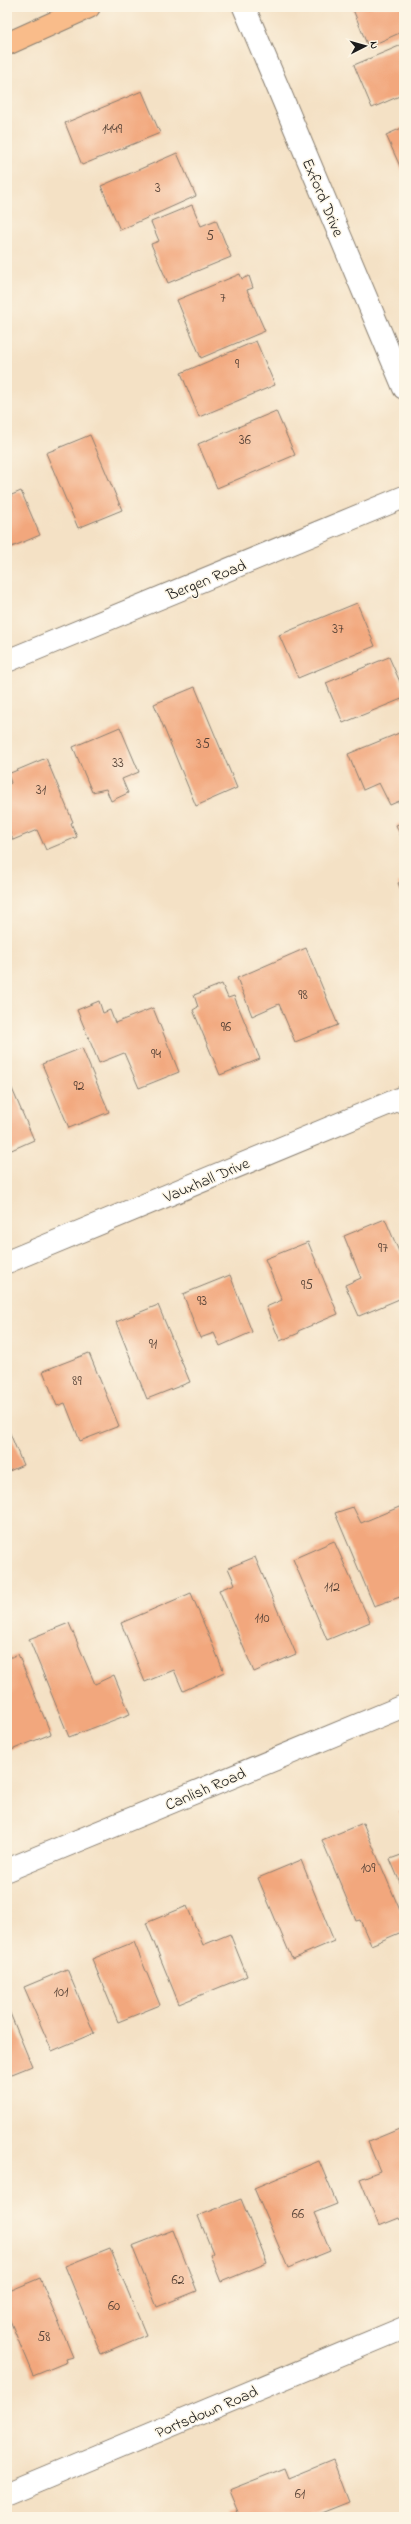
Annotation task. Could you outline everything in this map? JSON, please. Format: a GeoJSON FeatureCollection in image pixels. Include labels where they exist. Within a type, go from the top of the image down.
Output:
{"type":"FeatureCollection","features":[{"type":"Feature","properties":{"kind":"main road"},"geometry":{"type":"LineString","coordinates":[[7,44],[89,7]]}},
{"type":"Feature","properties":{"kind":"street","name":"Exford Drive"},"geometry":{"type":"LineString","coordinates":[[244,7],[404,388]]}},
{"type":"Feature","properties":{"kind":"street","name":"Bergen Road"},"geometry":{"type":"LineString","coordinates":[[7,661],[404,497]]}},
{"type":"Feature","properties":{"kind":"street","name":"Vauxhall Drive"},"geometry":{"type":"LineString","coordinates":[[7,1262],[404,1097]]}},
{"type":"Feature","properties":{"kind":"street","name":"Canlish Road"},"geometry":{"type":"LineString","coordinates":[[7,1870],[404,1706]]}},
{"type":"Feature","properties":{"kind":"street","name":"Portsdown Road"},"geometry":{"type":"LineString","coordinates":[[7,2494],[404,2328]]}},
{"type":"Feature","properties":{"kind":"building"},"geometry":{"type":"Polygon","coordinates":[[[352,7],[404,7],[404,31],[368,47],[352,7]]]}},
{"type":"Feature","properties":{"kind":"building"},"geometry":{"type":"Polygon","coordinates":[[[404,44],[404,94],[372,108],[354,65],[404,44]]]}},
{"type":"Feature","properties":{"kind":"building"},"geometry":{"type":"Polygon","coordinates":[[[142,91],[160,133],[82,165],[65,123],[142,91]]]}},
{"type":"Feature","properties":{"kind":"building"},"geometry":{"type":"Polygon","coordinates":[[[404,127],[404,173],[403,173],[386,135],[404,127]]]}},
{"type":"Feature","properties":{"kind":"building"},"geometry":{"type":"Polygon","coordinates":[[[177,153],[196,196],[120,230],[101,186],[177,153]]]}},
{"type":"Feature","properties":{"kind":"building"},"geometry":{"type":"Polygon","coordinates":[[[192,205],[201,226],[216,220],[231,257],[168,283],[151,244],[159,241],[151,222],[192,205]]]}},
{"type":"Feature","properties":{"kind":"building"},"geometry":{"type":"Polygon","coordinates":[[[240,274],[242,279],[249,276],[253,288],[247,290],[265,331],[201,358],[177,300],[240,274]]]}},
{"type":"Feature","properties":{"kind":"building"},"geometry":{"type":"Polygon","coordinates":[[[256,341],[275,385],[199,417],[181,373],[256,341]]]}},
{"type":"Feature","properties":{"kind":"building"},"geometry":{"type":"Polygon","coordinates":[[[276,411],[295,455],[217,488],[198,444],[276,411]]]}},
{"type":"Feature","properties":{"kind":"building"},"geometry":{"type":"Polygon","coordinates":[[[90,435],[122,510],[78,528],[46,453],[90,435]]]}},
{"type":"Feature","properties":{"kind":"building"},"geometry":{"type":"Polygon","coordinates":[[[21,491],[40,535],[7,549],[7,497],[21,491]]]}},
{"type":"Feature","properties":{"kind":"building"},"geometry":{"type":"Polygon","coordinates":[[[357,603],[375,646],[298,678],[279,635],[357,603]]]}},
{"type":"Feature","properties":{"kind":"building"},"geometry":{"type":"Polygon","coordinates":[[[389,657],[404,691],[404,698],[343,723],[326,683],[389,657]]]}},
{"type":"Feature","properties":{"kind":"building"},"geometry":{"type":"Polygon","coordinates":[[[195,687],[237,788],[196,806],[154,704],[195,687]]]}},
{"type":"Feature","properties":{"kind":"building"},"geometry":{"type":"Polygon","coordinates":[[[120,727],[139,772],[122,779],[128,793],[111,801],[106,789],[92,792],[73,747],[120,727]]]}},
{"type":"Feature","properties":{"kind":"building"},"geometry":{"type":"Polygon","coordinates":[[[404,731],[404,799],[390,805],[379,783],[363,790],[348,754],[404,731]]]}},
{"type":"Feature","properties":{"kind":"building"},"geometry":{"type":"Polygon","coordinates":[[[46,758],[73,822],[71,823],[77,837],[46,850],[37,830],[13,840],[7,826],[7,785],[11,783],[8,774],[46,758]]]}},
{"type":"Feature","properties":{"kind":"building"},"geometry":{"type":"Polygon","coordinates":[[[404,822],[404,844],[396,825],[404,822]]]}},
{"type":"Feature","properties":{"kind":"building"},"geometry":{"type":"Polygon","coordinates":[[[404,881],[404,898],[398,883],[404,881]]]}},
{"type":"Feature","properties":{"kind":"building"},"geometry":{"type":"Polygon","coordinates":[[[306,948],[338,1025],[295,1042],[279,1004],[252,1016],[237,978],[306,948]]]}},
{"type":"Feature","properties":{"kind":"building"},"geometry":{"type":"Polygon","coordinates":[[[222,984],[228,998],[234,996],[260,1059],[220,1075],[193,1010],[198,1007],[194,995],[222,984]]]}},
{"type":"Feature","properties":{"kind":"building"},"geometry":{"type":"Polygon","coordinates":[[[99,1001],[103,1013],[110,1010],[115,1023],[153,1008],[179,1072],[139,1088],[124,1053],[99,1063],[77,1010],[99,1001]]]}},
{"type":"Feature","properties":{"kind":"building"},"geometry":{"type":"Polygon","coordinates":[[[82,1048],[109,1112],[69,1128],[42,1064],[82,1048]]]}},
{"type":"Feature","properties":{"kind":"building"},"geometry":{"type":"Polygon","coordinates":[[[7,1077],[34,1140],[7,1152],[7,1077]]]}},
{"type":"Feature","properties":{"kind":"building"},"geometry":{"type":"Polygon","coordinates":[[[385,1219],[404,1263],[404,1297],[359,1316],[345,1285],[361,1278],[344,1236],[385,1219]]]}},
{"type":"Feature","properties":{"kind":"building"},"geometry":{"type":"Polygon","coordinates":[[[308,1242],[338,1314],[298,1331],[299,1333],[280,1341],[266,1307],[282,1300],[265,1259],[308,1242]]]}},
{"type":"Feature","properties":{"kind":"building"},"geometry":{"type":"Polygon","coordinates":[[[230,1275],[252,1332],[220,1346],[214,1333],[200,1338],[183,1294],[230,1275]]]}},
{"type":"Feature","properties":{"kind":"building"},"geometry":{"type":"Polygon","coordinates":[[[158,1305],[190,1382],[147,1399],[116,1322],[158,1305]]]}},
{"type":"Feature","properties":{"kind":"building"},"geometry":{"type":"Polygon","coordinates":[[[89,1353],[119,1426],[80,1441],[65,1403],[57,1406],[43,1371],[89,1353]]]}},
{"type":"Feature","properties":{"kind":"building"},"geometry":{"type":"Polygon","coordinates":[[[7,1426],[23,1465],[7,1472],[7,1426]]]}},
{"type":"Feature","properties":{"kind":"building"},"geometry":{"type":"Polygon","coordinates":[[[404,1505],[404,1598],[401,1599],[400,1597],[374,1606],[335,1513],[353,1507],[361,1523],[404,1505]]]}},
{"type":"Feature","properties":{"kind":"building"},"geometry":{"type":"Polygon","coordinates":[[[334,1541],[370,1622],[327,1640],[293,1559],[334,1541]]]}},
{"type":"Feature","properties":{"kind":"building"},"geometry":{"type":"Polygon","coordinates":[[[255,1557],[296,1654],[254,1672],[219,1590],[235,1584],[228,1568],[255,1557]]]}},
{"type":"Feature","properties":{"kind":"building"},"geometry":{"type":"Polygon","coordinates":[[[191,1593],[224,1672],[183,1691],[174,1670],[145,1682],[121,1623],[191,1593]]]}},
{"type":"Feature","properties":{"kind":"building"},"geometry":{"type":"Polygon","coordinates":[[[69,1623],[95,1684],[114,1675],[130,1714],[69,1737],[29,1639],[69,1623]]]}},
{"type":"Feature","properties":{"kind":"building"},"geometry":{"type":"Polygon","coordinates":[[[18,1654],[51,1734],[9,1751],[7,1747],[7,1659],[18,1654]]]}},
{"type":"Feature","properties":{"kind":"building"},"geometry":{"type":"Polygon","coordinates":[[[404,1809],[404,1822],[399,1811],[404,1809]]]}},
{"type":"Feature","properties":{"kind":"building"},"geometry":{"type":"Polygon","coordinates":[[[363,1823],[404,1920],[404,1931],[371,1945],[360,1920],[356,1921],[322,1840],[363,1823]]]}},
{"type":"Feature","properties":{"kind":"building"},"geometry":{"type":"Polygon","coordinates":[[[404,1854],[404,1892],[390,1859],[404,1854]]]}},
{"type":"Feature","properties":{"kind":"building"},"geometry":{"type":"Polygon","coordinates":[[[301,1860],[334,1941],[292,1959],[258,1878],[301,1860]]]}},
{"type":"Feature","properties":{"kind":"building"},"geometry":{"type":"Polygon","coordinates":[[[187,1906],[203,1945],[230,1934],[247,1976],[179,2004],[146,1923],[187,1906]]]}},
{"type":"Feature","properties":{"kind":"building"},"geometry":{"type":"Polygon","coordinates":[[[134,1942],[160,2005],[118,2022],[92,1959],[134,1942]]]}},
{"type":"Feature","properties":{"kind":"building"},"geometry":{"type":"Polygon","coordinates":[[[67,1969],[94,2033],[52,2051],[24,1987],[67,1969]]]}},
{"type":"Feature","properties":{"kind":"building"},"geometry":{"type":"Polygon","coordinates":[[[7,2006],[32,2066],[7,2076],[7,2006]]]}},
{"type":"Feature","properties":{"kind":"building"},"geometry":{"type":"Polygon","coordinates":[[[404,2127],[404,2219],[400,2221],[399,2218],[379,2226],[360,2179],[380,2171],[368,2142],[404,2127]]]}},
{"type":"Feature","properties":{"kind":"building"},"geometry":{"type":"Polygon","coordinates":[[[319,2161],[337,2204],[314,2213],[330,2251],[288,2268],[254,2188],[319,2161]]]}},
{"type":"Feature","properties":{"kind":"building"},"geometry":{"type":"Polygon","coordinates":[[[241,2199],[267,2263],[221,2282],[210,2255],[213,2253],[198,2216],[241,2199]]]}},
{"type":"Feature","properties":{"kind":"building"},"geometry":{"type":"Polygon","coordinates":[[[173,2230],[197,2291],[157,2307],[132,2246],[173,2230]]]}},
{"type":"Feature","properties":{"kind":"building"},"geometry":{"type":"Polygon","coordinates":[[[110,2248],[146,2335],[101,2354],[65,2266],[110,2248]]]}},
{"type":"Feature","properties":{"kind":"building"},"geometry":{"type":"Polygon","coordinates":[[[40,2278],[73,2357],[66,2359],[67,2362],[33,2376],[7,2313],[7,2292],[40,2278]]]}},
{"type":"Feature","properties":{"kind":"building"},"geometry":{"type":"Polygon","coordinates":[[[333,2460],[349,2502],[311,2517],[230,2517],[229,2515],[238,2511],[229,2490],[285,2468],[289,2478],[333,2460]]]}}]}
